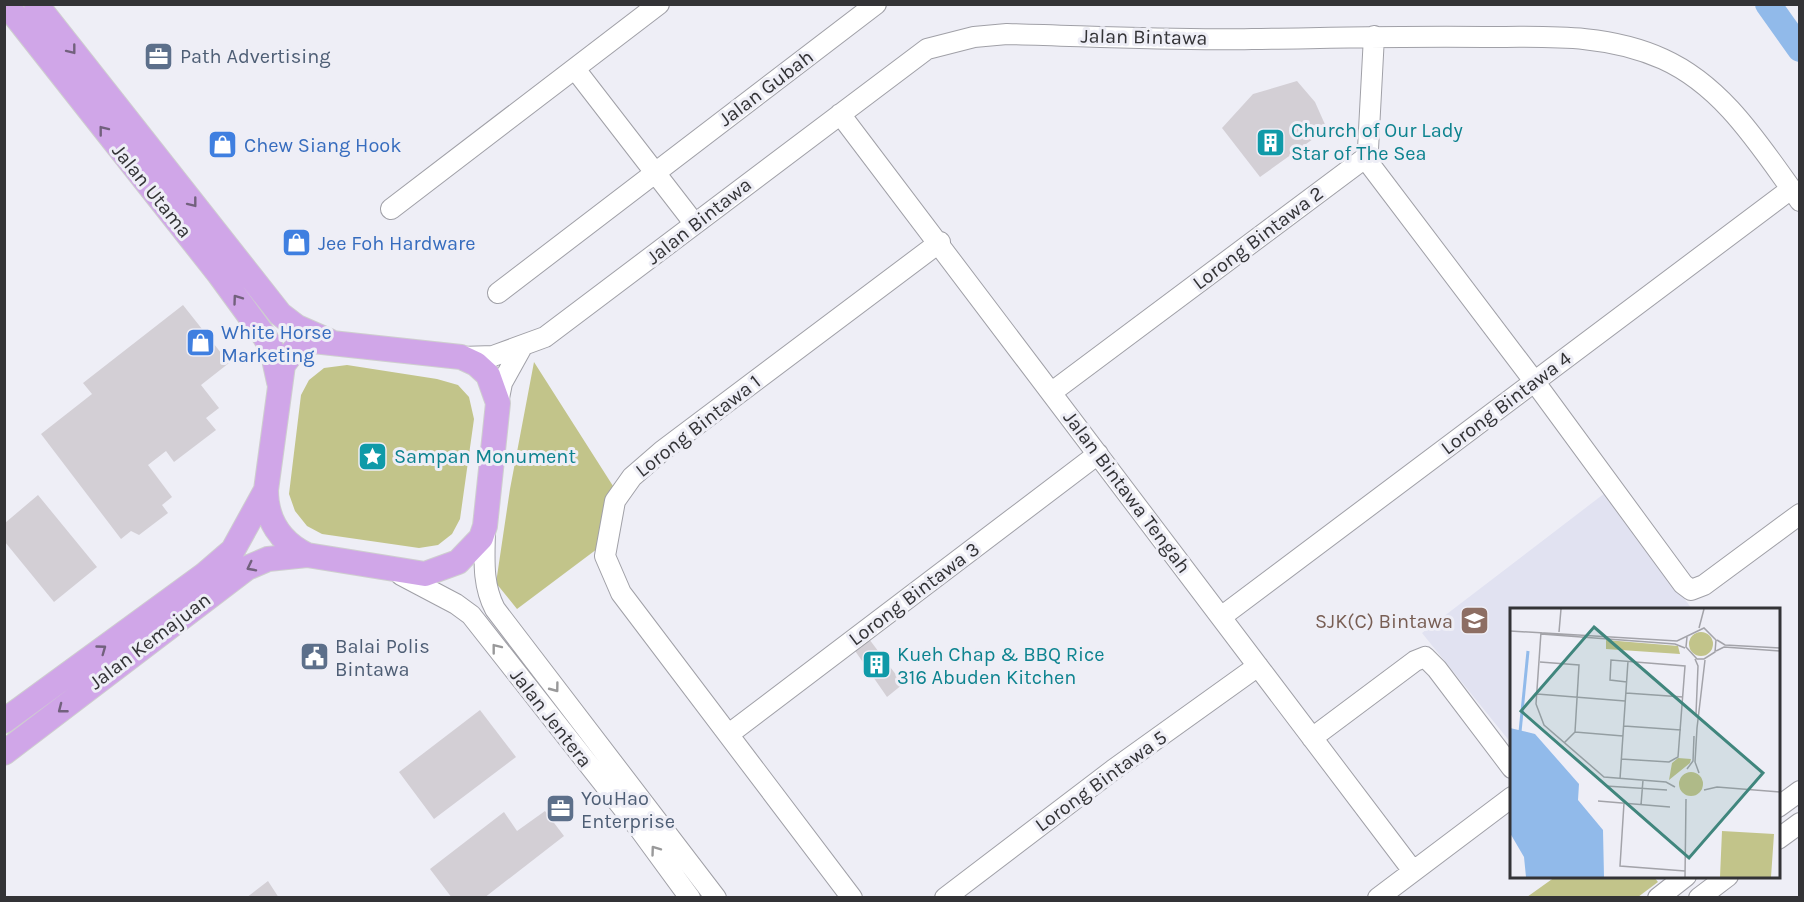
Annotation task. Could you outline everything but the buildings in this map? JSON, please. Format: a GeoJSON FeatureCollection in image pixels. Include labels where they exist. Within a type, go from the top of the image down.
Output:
{"type":"FeatureCollection","features":[{"type":"Feature","properties":{"kind":"main road","name":"Jalan Utama"},"geometry":{"type":"LineString","coordinates":[[6,4],[219,274],[265,337],[272,350],[280,387]]}},
{"type":"Feature","properties":{"kind":"main road","name":"Jalan Utama"},"geometry":{"type":"LineString","coordinates":[[36,4],[280,315],[297,327],[334,343]]}},
{"type":"Feature","properties":{"kind":"main road"},"geometry":{"type":"LineString","coordinates":[[313,341],[461,357],[476,364],[488,375],[498,403],[485,526],[481,538],[458,562],[425,574],[308,555],[295,549],[271,521],[266,509],[266,490],[280,387],[283,365],[295,349],[313,341]]}},
{"type":"Feature","properties":{"kind":"main road","name":"Jalan Kemajuan"},"geometry":{"type":"LineString","coordinates":[[4,721],[228,555],[244,534],[266,490]]}},
{"type":"Feature","properties":{"kind":"main road","name":"Jalan Kemajuan"},"geometry":{"type":"LineString","coordinates":[[4,753],[247,568],[268,559],[308,555]]}},
{"type":"Feature","properties":{"kind":"street"},"geometry":{"type":"LineString","coordinates":[[391,208],[659,4]]}},
{"type":"Feature","properties":{"kind":"street","name":"Jalan Gubah"},"geometry":{"type":"LineString","coordinates":[[498,293],[876,4]]}},
{"type":"Feature","properties":{"kind":"street","name":"Jalan Bintawa"},"geometry":{"type":"LineString","coordinates":[[461,357],[493,356],[545,337],[927,49],[974,37],[1007,34],[1249,39],[1374,36],[1587,38],[1630,46],[1671,63],[1693,77],[1718,98],[1745,125],[1795,195]]}},
{"type":"Feature","properties":{"kind":"street"},"geometry":{"type":"LineString","coordinates":[[1374,36],[1368,149],[1365,158],[1534,381],[1683,584],[1691,590],[1704,585],[1800,514]]}},
{"type":"Feature","properties":{"kind":"street"},"geometry":{"type":"LineString","coordinates":[[575,69],[657,171],[694,223]]}},
{"type":"Feature","properties":{"kind":"street","name":"Jalan Bintawa Tengah"},"geometry":{"type":"LineString","coordinates":[[840,114],[940,242],[1413,871]]}},
{"type":"Feature","properties":{"kind":"street","name":"Lorong Bintawa 2"},"geometry":{"type":"LineString","coordinates":[[1052,392],[1365,158]]}},
{"type":"Feature","properties":{"kind":"street","name":"Lorong Bintawa 4"},"geometry":{"type":"LineString","coordinates":[[1221,617],[1534,381],[1795,195]]}},
{"type":"Feature","properties":{"kind":"street","name":"Lorong Bintawa 1"},"geometry":{"type":"LineString","coordinates":[[852,897],[621,592],[605,556],[615,501],[632,477],[662,451],[940,242]]}},
{"type":"Feature","properties":{"kind":"street"},"geometry":{"type":"LineString","coordinates":[[498,403],[502,383],[522,347]]}},
{"type":"Feature","properties":{"kind":"street","name":"Lorong Bintawa 3"},"geometry":{"type":"LineString","coordinates":[[729,734],[1098,454]]}},
{"type":"Feature","properties":{"kind":"street","name":"Jalan Jentera"},"geometry":{"type":"LineString","coordinates":[[485,526],[484,578],[487,594],[495,609],[716,897]]}},
{"type":"Feature","properties":{"kind":"street","name":"Jalan Jentera"},"geometry":{"type":"LineString","coordinates":[[386,568],[418,582],[471,615],[690,897]]}},
{"type":"Feature","properties":{"kind":"street"},"geometry":{"type":"LineString","coordinates":[[1312,738],[1415,661],[1425,657],[1437,669],[1510,765]]}},
{"type":"Feature","properties":{"kind":"street","name":"Lorong Bintawa 5"},"geometry":{"type":"LineString","coordinates":[[945,897],[1113,770],[1258,666]]}},
{"type":"Feature","properties":{"kind":"street"},"geometry":{"type":"LineString","coordinates":[[1780,806],[1800,791]]}},
{"type":"Feature","properties":{"kind":"street"},"geometry":{"type":"LineString","coordinates":[[1378,897],[1510,798]]}},
{"type":"Feature","properties":{"kind":"street"},"geometry":{"type":"LineString","coordinates":[[1780,838],[1800,823]]}},
{"type":"Feature","properties":{"kind":"street"},"geometry":{"type":"LineString","coordinates":[[1658,897],[1683,878]]}},
{"type":"Feature","properties":{"kind":"street"},"geometry":{"type":"LineString","coordinates":[[1699,897],[1725,878]]}},
{"type":"Feature","properties":{"kind":"shaded area","name":"SJK(C) Bintawa"},"geometry":{"type":"Polygon","coordinates":[[[1605,493],[1691,608],[1510,608],[1510,742],[1422,633],[1605,493]]]}},
{"type":"Feature","properties":{"kind":"green space"},"geometry":{"type":"Polygon","coordinates":[[[534,362],[613,486],[597,549],[517,609],[496,583],[510,489],[534,362]]]}},
{"type":"Feature","properties":{"kind":"green space"},"geometry":{"type":"Polygon","coordinates":[[[347,365],[437,379],[458,385],[469,397],[474,419],[460,519],[452,534],[438,545],[419,548],[322,534],[307,526],[295,511],[289,494],[301,395],[309,380],[324,368],[347,365]]]}},
{"type":"Feature","properties":{"kind":"green space"},"geometry":{"type":"Polygon","coordinates":[[[1554,878],[1655,878],[1658,882],[1638,897],[1527,897],[1554,878]]]}},
{"type":"Feature","properties":{"kind":"waterway"},"geometry":{"type":"LineString","coordinates":[[1768,4],[1800,49]]}},
{"type":"Feature","properties":{"kind":"place","name":"Path Advertising"},"geometry":{"type":"Point","coordinates":[159,56]}},
{"type":"Feature","properties":{"kind":"place","name":"Church of Our Lady Star of The Sea"},"geometry":{"type":"Point","coordinates":[1270,142]}},
{"type":"Feature","properties":{"kind":"place","name":"Chew Siang Hook"},"geometry":{"type":"Point","coordinates":[223,145]}},
{"type":"Feature","properties":{"kind":"place","name":"Jee Foh Hardware"},"geometry":{"type":"Point","coordinates":[297,243]}},
{"type":"Feature","properties":{"kind":"place","name":"White Horse Marketing"},"geometry":{"type":"Point","coordinates":[200,343]}},
{"type":"Feature","properties":{"kind":"place","name":"Sampan Monument"},"geometry":{"type":"Point","coordinates":[373,456]}},
{"type":"Feature","properties":{"kind":"place","name":"SJK(C) Bintawa"},"geometry":{"type":"Point","coordinates":[1474,621]}},
{"type":"Feature","properties":{"kind":"place","name":"Balai Polis Bintawa"},"geometry":{"type":"Point","coordinates":[314,657]}},
{"type":"Feature","properties":{"kind":"place","name":"Kueh Chap & BBQ Rice 316 Abuden Kitchen"},"geometry":{"type":"Point","coordinates":[876,665]}},
{"type":"Feature","properties":{"kind":"place","name":"YouHao Enterprise"},"geometry":{"type":"Point","coordinates":[560,809]}}]}
